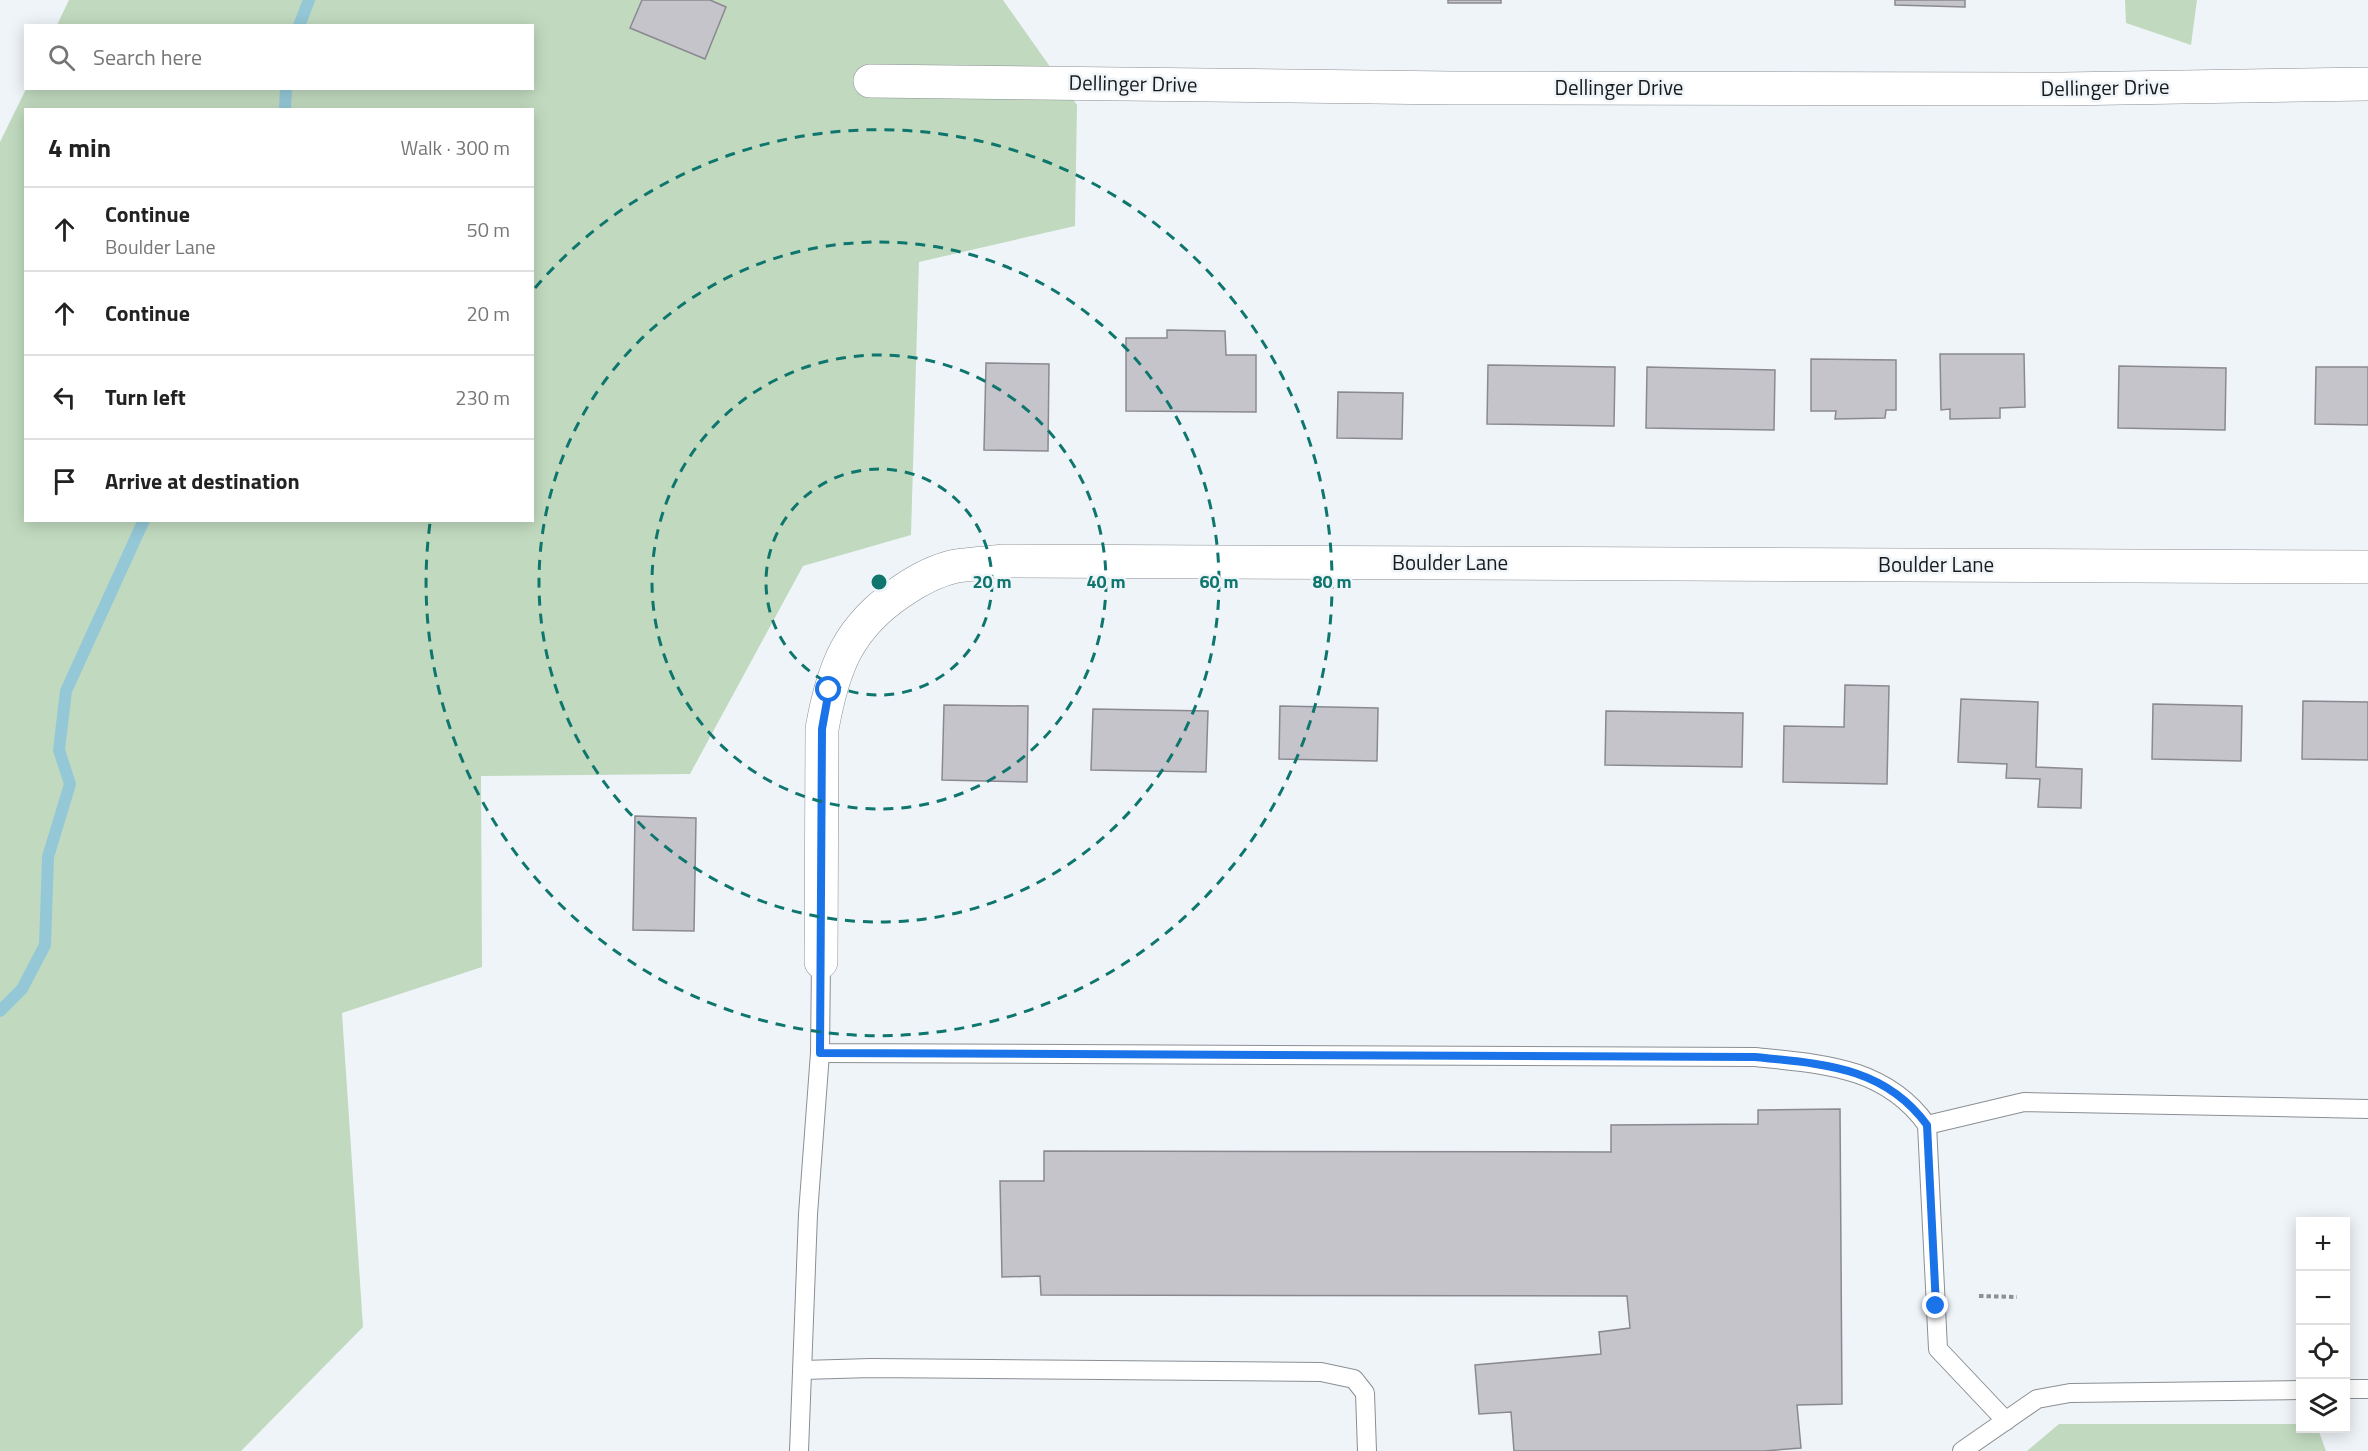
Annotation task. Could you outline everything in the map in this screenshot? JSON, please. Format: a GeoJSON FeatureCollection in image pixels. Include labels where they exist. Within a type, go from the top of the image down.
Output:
{"type":"FeatureCollection","features":[{"type":"Feature","properties":{"kind":"street","name":"Dellinger Drive"},"geometry":{"type":"LineString","coordinates":[[870,81],[1464,88],[2063,89],[2368,84]]}},
{"type":"Feature","properties":{"kind":"street","name":"Boulder Lane"},"geometry":{"type":"LineString","coordinates":[[820,962],[822,729],[840,657],[859,627],[882,604],[920,579],[954,567],[1002,561],[2368,567]]}},
{"type":"Feature","properties":{"kind":"lane"},"geometry":{"type":"LineString","coordinates":[[799,1451],[808,1214],[820,1053],[820,962]]}},
{"type":"Feature","properties":{"kind":"lane"},"geometry":{"type":"LineString","coordinates":[[820,1053],[1755,1057],[1828,1065],[1882,1082],[1914,1107],[1927,1125],[1938,1349],[2006,1421]]}},
{"type":"Feature","properties":{"kind":"lane"},"geometry":{"type":"LineString","coordinates":[[1927,1125],[2024,1102],[2368,1109]]}},
{"type":"Feature","properties":{"kind":"lane"},"geometry":{"type":"LineString","coordinates":[[803,1370],[871,1368],[1321,1372],[1354,1379],[1365,1393],[1367,1451]]}},
{"type":"Feature","properties":{"kind":"lane"},"geometry":{"type":"LineString","coordinates":[[2350,1389],[2368,1389]]}},
{"type":"Feature","properties":{"kind":"lane"},"geometry":{"type":"LineString","coordinates":[[1962,1451],[2037,1399],[2070,1393],[2296,1390]]}},
{"type":"Feature","properties":{"kind":"path"},"geometry":{"type":"LineString","coordinates":[[1979,1296],[2017,1297]]}},
{"type":"Feature","properties":{"kind":"green space"},"geometry":{"type":"Polygon","coordinates":[[[69,0],[1003,0],[1077,105],[1075,226],[919,262],[911,535],[803,566],[690,774],[481,776],[482,967],[342,1013],[363,1327],[241,1451],[0,1451],[0,142],[26,90],[534,90],[534,24],[57,24],[69,0]]]}},
{"type":"Feature","properties":{"kind":"green space"},"geometry":{"type":"Polygon","coordinates":[[[2125,0],[2197,0],[2191,45],[2126,23],[2125,0]]]}},
{"type":"Feature","properties":{"kind":"green space"},"geometry":{"type":"Polygon","coordinates":[[[2059,1424],[2296,1424],[2296,1433],[2319,1433],[2326,1451],[2027,1451],[2059,1424]]]}},
{"type":"Feature","properties":{"kind":"building"},"geometry":{"type":"Polygon","coordinates":[[[642,0],[710,0],[726,7],[705,59],[630,28],[642,0]]]}},
{"type":"Feature","properties":{"kind":"building"},"geometry":{"type":"Polygon","coordinates":[[[1448,0],[1501,0],[1501,3],[1448,3],[1448,0]]]}},
{"type":"Feature","properties":{"kind":"building"},"geometry":{"type":"Polygon","coordinates":[[[1895,0],[1965,0],[1965,7],[1895,5],[1895,0]]]}},
{"type":"Feature","properties":{"kind":"building"},"geometry":{"type":"Polygon","coordinates":[[[1167,330],[1225,331],[1226,355],[1256,355],[1256,412],[1126,411],[1126,338],[1167,338],[1167,330]]]}},
{"type":"Feature","properties":{"kind":"building"},"geometry":{"type":"Polygon","coordinates":[[[1940,354],[2024,354],[2025,407],[2000,408],[2000,418],[1950,419],[1950,409],[1941,410],[1940,354]]]}},
{"type":"Feature","properties":{"kind":"building"},"geometry":{"type":"Polygon","coordinates":[[[1811,359],[1896,360],[1896,410],[1886,410],[1885,418],[1835,419],[1836,411],[1811,411],[1811,359]]]}},
{"type":"Feature","properties":{"kind":"building"},"geometry":{"type":"Polygon","coordinates":[[[986,363],[1049,364],[1048,451],[984,450],[986,363]]]}},
{"type":"Feature","properties":{"kind":"building"},"geometry":{"type":"Polygon","coordinates":[[[1488,365],[1615,367],[1614,426],[1487,424],[1488,365]]]}},
{"type":"Feature","properties":{"kind":"building"},"geometry":{"type":"Polygon","coordinates":[[[2119,366],[2226,368],[2225,430],[2118,428],[2119,366]]]}},
{"type":"Feature","properties":{"kind":"building"},"geometry":{"type":"Polygon","coordinates":[[[1647,367],[1775,370],[1774,430],[1646,428],[1647,367]]]}},
{"type":"Feature","properties":{"kind":"building"},"geometry":{"type":"Polygon","coordinates":[[[2316,367],[2368,367],[2368,425],[2315,424],[2316,367]]]}},
{"type":"Feature","properties":{"kind":"building"},"geometry":{"type":"Polygon","coordinates":[[[1338,392],[1403,393],[1402,439],[1337,438],[1338,392]]]}},
{"type":"Feature","properties":{"kind":"building"},"geometry":{"type":"Polygon","coordinates":[[[1845,685],[1889,686],[1887,784],[1783,782],[1784,726],[1844,727],[1845,685]]]}},
{"type":"Feature","properties":{"kind":"building"},"geometry":{"type":"Polygon","coordinates":[[[1961,699],[2038,702],[2036,767],[2082,769],[2081,808],[2038,807],[2040,779],[2006,778],[2007,764],[1958,762],[1961,699]]]}},
{"type":"Feature","properties":{"kind":"building"},"geometry":{"type":"Polygon","coordinates":[[[2303,701],[2368,702],[2368,760],[2302,759],[2303,701]]]}},
{"type":"Feature","properties":{"kind":"building"},"geometry":{"type":"Polygon","coordinates":[[[2153,704],[2242,706],[2241,761],[2152,759],[2153,704]]]}},
{"type":"Feature","properties":{"kind":"building"},"geometry":{"type":"Polygon","coordinates":[[[944,705],[1028,706],[1027,782],[942,780],[944,705]]]}},
{"type":"Feature","properties":{"kind":"building"},"geometry":{"type":"Polygon","coordinates":[[[1280,706],[1378,708],[1377,761],[1279,759],[1280,706]]]}},
{"type":"Feature","properties":{"kind":"building"},"geometry":{"type":"Polygon","coordinates":[[[1093,709],[1208,711],[1206,772],[1091,770],[1093,709]]]}},
{"type":"Feature","properties":{"kind":"building"},"geometry":{"type":"Polygon","coordinates":[[[1606,711],[1743,713],[1742,767],[1605,765],[1606,711]]]}},
{"type":"Feature","properties":{"kind":"building"},"geometry":{"type":"Polygon","coordinates":[[[635,816],[696,818],[694,931],[633,930],[635,816]]]}},
{"type":"Feature","properties":{"kind":"building"},"geometry":{"type":"Polygon","coordinates":[[[1840,1109],[1842,1404],[1797,1405],[1801,1448],[1764,1451],[1514,1451],[1511,1412],[1479,1414],[1475,1365],[1601,1354],[1599,1332],[1630,1328],[1627,1296],[1041,1295],[1040,1276],[1002,1277],[1000,1181],[1044,1181],[1044,1151],[1611,1152],[1611,1125],[1758,1124],[1758,1110],[1840,1109]]]}},
{"type":"Feature","properties":{"kind":"waterway"},"geometry":{"type":"LineString","coordinates":[[300,24],[309,0]]}},
{"type":"Feature","properties":{"kind":"waterway"},"geometry":{"type":"LineString","coordinates":[[285,108],[286,90]]}},
{"type":"Feature","properties":{"kind":"waterway"},"geometry":{"type":"LineString","coordinates":[[0,1011],[22,989],[45,945],[48,857],[70,784],[59,750],[66,691],[143,522]]}},
{"type":"Feature","properties":{"kind":"route"},"geometry":{"type":"LineString","coordinates":[[829,690],[822,729],[820,1053],[1755,1057],[1828,1065],[1882,1082],[1914,1107],[1927,1125],[1936,1306]]}}]}
